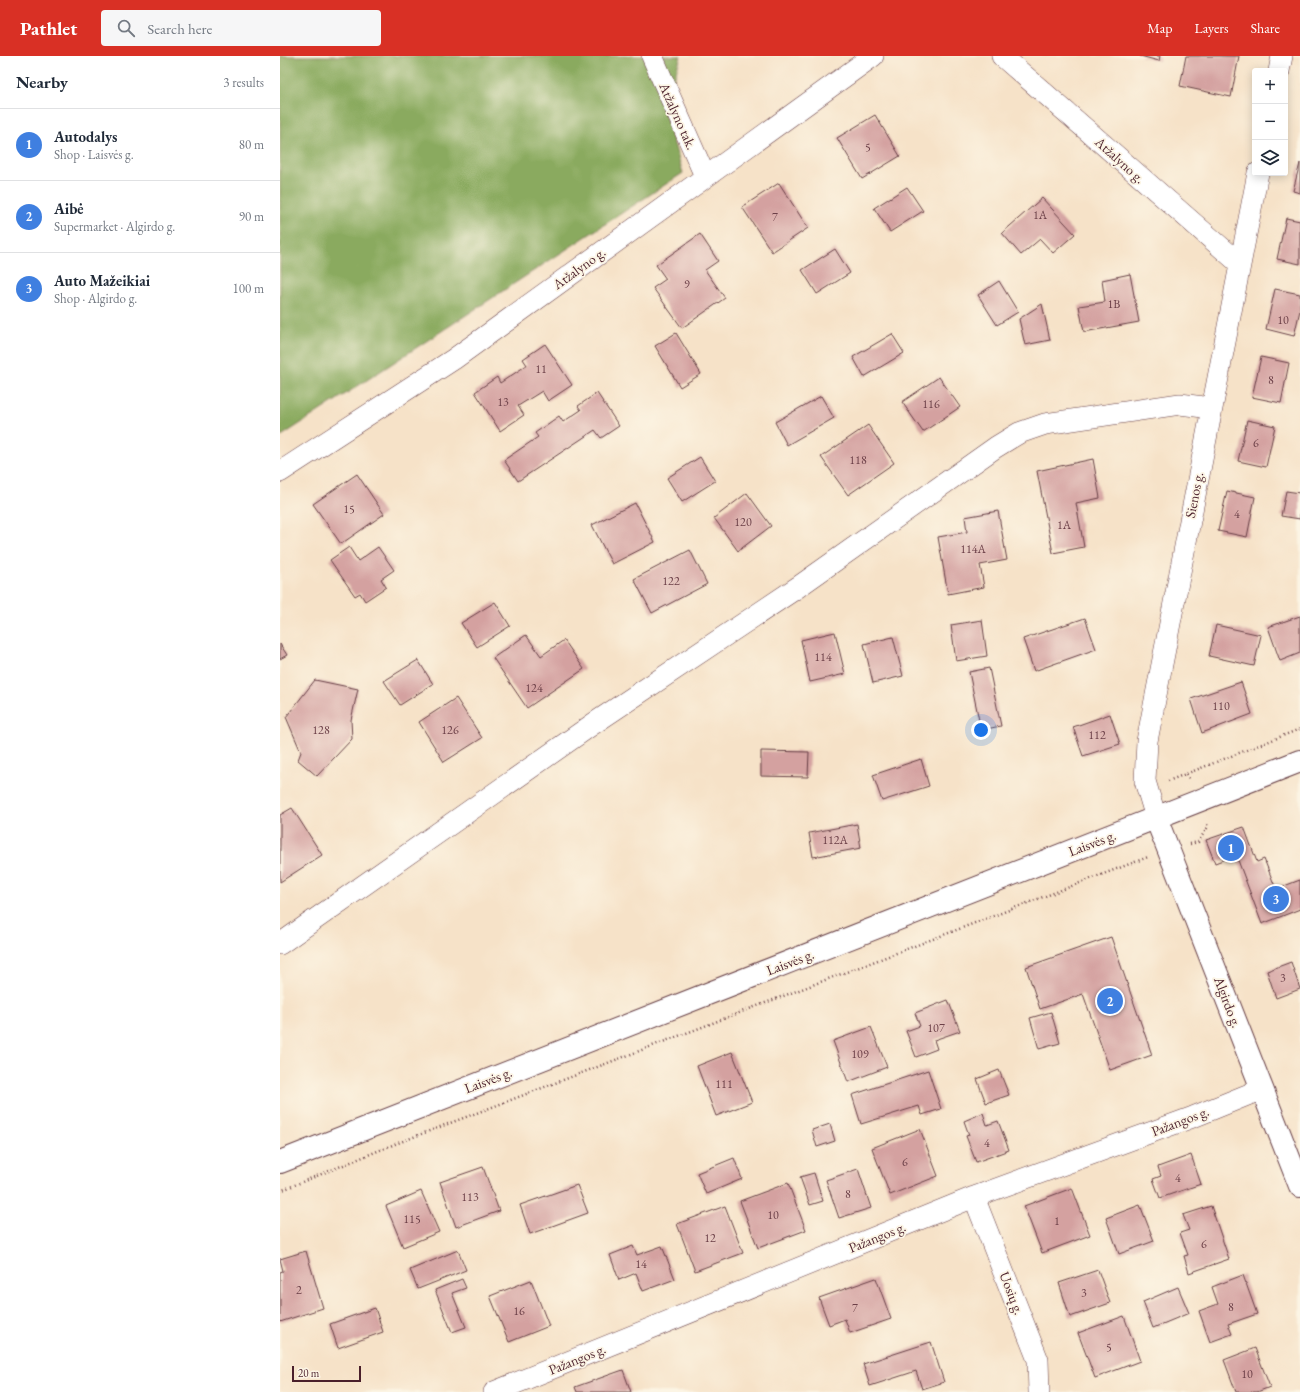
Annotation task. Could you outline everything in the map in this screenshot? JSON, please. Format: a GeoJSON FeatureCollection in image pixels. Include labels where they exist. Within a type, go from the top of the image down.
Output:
{"type":"FeatureCollection","features":[{"type":"Feature","properties":{"kind":"main road","name":"Laisvės g."},"geometry":{"type":"LineString","coordinates":[[280,1162],[1300,761]]}},
{"type":"Feature","properties":{"kind":"main road","name":"Algirdo g."},"geometry":{"type":"LineString","coordinates":[[1156,818],[1300,1186]]}},
{"type":"Feature","properties":{"kind":"street","name":"Atžalyno tak."},"geometry":{"type":"LineString","coordinates":[[652,56],[705,176]]}},
{"type":"Feature","properties":{"kind":"street","name":"Atžalyno g."},"geometry":{"type":"LineString","coordinates":[[280,472],[454,359],[705,176],[873,56]]}},
{"type":"Feature","properties":{"kind":"street","name":"Atžalyno g."},"geometry":{"type":"LineString","coordinates":[[1002,56],[1239,263]]}},
{"type":"Feature","properties":{"kind":"street"},"geometry":{"type":"LineString","coordinates":[[1280,68],[1282,56]]}},
{"type":"Feature","properties":{"kind":"street","name":"Sienos g."},"geometry":{"type":"LineString","coordinates":[[1156,818],[1145,781],[1147,741],[1239,263],[1257,176]]}},
{"type":"Feature","properties":{"kind":"street"},"geometry":{"type":"LineString","coordinates":[[280,944],[593,724],[798,587],[996,447],[1019,433],[1045,424],[1180,404],[1211,408]]}},
{"type":"Feature","properties":{"kind":"street","name":"Pažangos g."},"geometry":{"type":"LineString","coordinates":[[494,1392],[974,1197],[1193,1117],[1262,1089]]}},
{"type":"Feature","properties":{"kind":"street","name":"Uosių g."},"geometry":{"type":"LineString","coordinates":[[974,1197],[1038,1360],[1039,1392]]}},
{"type":"Feature","properties":{"kind":"path"},"geometry":{"type":"LineString","coordinates":[[1147,789],[1300,729]]}},
{"type":"Feature","properties":{"kind":"path"},"geometry":{"type":"LineString","coordinates":[[280,1191],[390,1146],[1168,849]]}},
{"type":"Feature","properties":{"kind":"green space"},"geometry":{"type":"Polygon","coordinates":[[[280,56],[681,56],[664,111],[683,173],[280,437],[280,56]]]}},
{"type":"Feature","properties":{"kind":"building"},"geometry":{"type":"Polygon","coordinates":[[[1140,56],[1160,56],[1159,61],[1140,56]]]}},
{"type":"Feature","properties":{"kind":"building"},"geometry":{"type":"Polygon","coordinates":[[[1186,56],[1239,56],[1231,97],[1180,86],[1186,56]]]}},
{"type":"Feature","properties":{"kind":"building"},"geometry":{"type":"Polygon","coordinates":[[[875,115],[900,156],[862,179],[837,138],[875,115]]]}},
{"type":"Feature","properties":{"kind":"building"},"geometry":{"type":"Polygon","coordinates":[[[1300,163],[1300,193],[1293,191],[1300,163]]]}},
{"type":"Feature","properties":{"kind":"building"},"geometry":{"type":"Polygon","coordinates":[[[779,183],[808,228],[772,252],[742,207],[779,183]]]}},
{"type":"Feature","properties":{"kind":"building"},"geometry":{"type":"Polygon","coordinates":[[[907,187],[923,211],[890,232],[874,208],[907,187]]]}},
{"type":"Feature","properties":{"kind":"building"},"geometry":{"type":"Polygon","coordinates":[[[1042,198],[1075,234],[1053,253],[1040,239],[1021,255],[1002,233],[1042,198]]]}},
{"type":"Feature","properties":{"kind":"building"},"geometry":{"type":"Polygon","coordinates":[[[1286,218],[1300,221],[1300,264],[1277,259],[1286,218]]]}},
{"type":"Feature","properties":{"kind":"building"},"geometry":{"type":"Polygon","coordinates":[[[700,234],[718,261],[705,270],[725,298],[682,328],[653,288],[666,279],[656,265],[700,234]]]}},
{"type":"Feature","properties":{"kind":"building"},"geometry":{"type":"Polygon","coordinates":[[[835,249],[850,273],[817,294],[802,270],[835,249]]]}},
{"type":"Feature","properties":{"kind":"building"},"geometry":{"type":"Polygon","coordinates":[[[1130,274],[1139,322],[1084,332],[1079,306],[1105,302],[1102,280],[1130,274]]]}},
{"type":"Feature","properties":{"kind":"building"},"geometry":{"type":"Polygon","coordinates":[[[999,281],[1018,312],[997,325],[978,295],[999,281]]]}},
{"type":"Feature","properties":{"kind":"building"},"geometry":{"type":"Polygon","coordinates":[[[1275,289],[1300,294],[1300,310],[1294,336],[1266,329],[1275,289]]]}},
{"type":"Feature","properties":{"kind":"building"},"geometry":{"type":"Polygon","coordinates":[[[1042,304],[1050,340],[1025,345],[1019,319],[1042,304]]]}},
{"type":"Feature","properties":{"kind":"building"},"geometry":{"type":"Polygon","coordinates":[[[676,333],[701,374],[680,387],[655,346],[676,333]]]}},
{"type":"Feature","properties":{"kind":"building"},"geometry":{"type":"Polygon","coordinates":[[[892,334],[904,353],[864,377],[853,357],[892,334]]]}},
{"type":"Feature","properties":{"kind":"building"},"geometry":{"type":"Polygon","coordinates":[[[545,344],[572,385],[548,401],[542,391],[518,406],[524,415],[500,431],[475,392],[497,377],[500,383],[527,365],[523,359],[545,344]]]}},
{"type":"Feature","properties":{"kind":"building"},"geometry":{"type":"Polygon","coordinates":[[[1261,357],[1289,363],[1281,403],[1252,397],[1261,357]]]}},
{"type":"Feature","properties":{"kind":"building"},"geometry":{"type":"Polygon","coordinates":[[[939,377],[960,407],[923,432],[902,402],[939,377]]]}},
{"type":"Feature","properties":{"kind":"building"},"geometry":{"type":"Polygon","coordinates":[[[597,393],[619,426],[601,438],[595,430],[518,481],[504,460],[538,437],[535,433],[559,416],[563,422],[581,410],[578,406],[597,393]]]}},
{"type":"Feature","properties":{"kind":"building"},"geometry":{"type":"Polygon","coordinates":[[[821,396],[834,418],[787,445],[775,422],[821,396]]]}},
{"type":"Feature","properties":{"kind":"building"},"geometry":{"type":"Polygon","coordinates":[[[1247,420],[1275,426],[1266,467],[1238,461],[1247,420]]]}},
{"type":"Feature","properties":{"kind":"building"},"geometry":{"type":"Polygon","coordinates":[[[868,425],[894,463],[848,495],[821,457],[868,425]]]}},
{"type":"Feature","properties":{"kind":"building"},"geometry":{"type":"Polygon","coordinates":[[[700,457],[715,481],[682,502],[667,478],[700,457]]]}},
{"type":"Feature","properties":{"kind":"building"},"geometry":{"type":"Polygon","coordinates":[[[1093,459],[1100,498],[1076,503],[1084,547],[1053,553],[1037,471],[1093,459]]]}},
{"type":"Feature","properties":{"kind":"building"},"geometry":{"type":"Polygon","coordinates":[[[357,474],[384,514],[341,544],[313,504],[357,474]]]}},
{"type":"Feature","properties":{"kind":"building"},"geometry":{"type":"Polygon","coordinates":[[[1227,491],[1255,497],[1247,537],[1218,531],[1227,491]]]}},
{"type":"Feature","properties":{"kind":"building"},"geometry":{"type":"Polygon","coordinates":[[[1286,491],[1300,493],[1300,519],[1281,516],[1286,491]]]}},
{"type":"Feature","properties":{"kind":"building"},"geometry":{"type":"Polygon","coordinates":[[[747,493],[771,526],[738,551],[714,518],[747,493]]]}},
{"type":"Feature","properties":{"kind":"building"},"geometry":{"type":"Polygon","coordinates":[[[635,503],[655,542],[612,564],[592,525],[635,503]]]}},
{"type":"Feature","properties":{"kind":"building"},"geometry":{"type":"Polygon","coordinates":[[[998,511],[1007,560],[980,565],[984,587],[948,594],[938,537],[967,532],[965,517],[998,511]]]}},
{"type":"Feature","properties":{"kind":"building"},"geometry":{"type":"Polygon","coordinates":[[[349,547],[358,561],[378,547],[394,570],[381,579],[386,587],[365,601],[360,593],[355,596],[330,560],[349,547]]]}},
{"type":"Feature","properties":{"kind":"building"},"geometry":{"type":"Polygon","coordinates":[[[690,550],[707,584],[652,613],[634,579],[690,550]]]}},
{"type":"Feature","properties":{"kind":"building"},"geometry":{"type":"Polygon","coordinates":[[[495,602],[510,626],[477,647],[461,623],[495,602]]]}},
{"type":"Feature","properties":{"kind":"building"},"geometry":{"type":"Polygon","coordinates":[[[1300,616],[1300,653],[1280,661],[1268,627],[1300,616]]]}},
{"type":"Feature","properties":{"kind":"building"},"geometry":{"type":"Polygon","coordinates":[[[1085,618],[1096,649],[1034,671],[1023,639],[1085,618]]]}},
{"type":"Feature","properties":{"kind":"building"},"geometry":{"type":"Polygon","coordinates":[[[982,620],[987,656],[956,661],[951,625],[982,620]]]}},
{"type":"Feature","properties":{"kind":"building"},"geometry":{"type":"Polygon","coordinates":[[[1216,625],[1261,635],[1254,666],[1209,656],[1216,625]]]}},
{"type":"Feature","properties":{"kind":"building"},"geometry":{"type":"Polygon","coordinates":[[[835,632],[845,674],[810,682],[801,640],[835,632]]]}},
{"type":"Feature","properties":{"kind":"building"},"geometry":{"type":"Polygon","coordinates":[[[526,635],[541,656],[564,640],[584,669],[527,708],[493,658],[526,635]]]}},
{"type":"Feature","properties":{"kind":"building"},"geometry":{"type":"Polygon","coordinates":[[[893,637],[903,676],[873,683],[864,644],[893,637]]]}},
{"type":"Feature","properties":{"kind":"building"},"geometry":{"type":"Polygon","coordinates":[[[280,644],[287,655],[280,659],[280,644]]]}},
{"type":"Feature","properties":{"kind":"building"},"geometry":{"type":"Polygon","coordinates":[[[418,660],[433,684],[400,705],[384,681],[418,660]]]}},
{"type":"Feature","properties":{"kind":"building"},"geometry":{"type":"Polygon","coordinates":[[[989,668],[1001,726],[981,730],[969,672],[989,668]]]}},
{"type":"Feature","properties":{"kind":"building"},"geometry":{"type":"Polygon","coordinates":[[[315,680],[358,689],[351,720],[352,739],[317,776],[298,760],[301,752],[286,717],[315,680]]]}},
{"type":"Feature","properties":{"kind":"building"},"geometry":{"type":"Polygon","coordinates":[[[1241,682],[1252,714],[1202,733],[1191,699],[1241,682]]]}},
{"type":"Feature","properties":{"kind":"building"},"geometry":{"type":"Polygon","coordinates":[[[456,698],[482,738],[444,762],[419,722],[456,698]]]}},
{"type":"Feature","properties":{"kind":"building"},"geometry":{"type":"Polygon","coordinates":[[[1110,714],[1120,744],[1083,756],[1073,727],[1110,714]]]}},
{"type":"Feature","properties":{"kind":"building"},"geometry":{"type":"Polygon","coordinates":[[[761,751],[809,752],[808,777],[761,776],[761,751]]]}},
{"type":"Feature","properties":{"kind":"building"},"geometry":{"type":"Polygon","coordinates":[[[921,759],[929,786],[882,801],[873,775],[921,759]]]}},
{"type":"Feature","properties":{"kind":"building"},"geometry":{"type":"Polygon","coordinates":[[[292,808],[322,855],[280,882],[280,815],[292,808]]]}},
{"type":"Feature","properties":{"kind":"building"},"geometry":{"type":"Polygon","coordinates":[[[857,824],[861,848],[813,857],[809,833],[857,824]]]}},
{"type":"Feature","properties":{"kind":"building"},"geometry":{"type":"Polygon","coordinates":[[[1244,827],[1257,862],[1264,859],[1276,889],[1300,880],[1300,909],[1262,924],[1236,855],[1215,863],[1206,840],[1244,827]]]}},
{"type":"Feature","properties":{"kind":"building"},"geometry":{"type":"Polygon","coordinates":[[[1111,937],[1152,1055],[1110,1070],[1083,994],[1040,1009],[1026,967],[1111,937]]]}},
{"type":"Feature","properties":{"kind":"building"},"geometry":{"type":"Polygon","coordinates":[[[1291,962],[1300,989],[1276,998],[1267,971],[1291,962]]]}},
{"type":"Feature","properties":{"kind":"building"},"geometry":{"type":"Polygon","coordinates":[[[948,1000],[960,1031],[934,1040],[937,1049],[916,1057],[906,1031],[920,1026],[915,1013],[948,1000]]]}},
{"type":"Feature","properties":{"kind":"building"},"geometry":{"type":"Polygon","coordinates":[[[1051,1012],[1060,1043],[1039,1049],[1030,1018],[1051,1012]]]}},
{"type":"Feature","properties":{"kind":"building"},"geometry":{"type":"Polygon","coordinates":[[[871,1027],[887,1067],[848,1082],[833,1041],[871,1027]]]}},
{"type":"Feature","properties":{"kind":"building"},"geometry":{"type":"Polygon","coordinates":[[[732,1052],[752,1102],[716,1116],[697,1066],[732,1052]]]}},
{"type":"Feature","properties":{"kind":"building"},"geometry":{"type":"Polygon","coordinates":[[[928,1070],[941,1109],[922,1115],[919,1106],[861,1124],[852,1095],[928,1070]]]}},
{"type":"Feature","properties":{"kind":"building"},"geometry":{"type":"Polygon","coordinates":[[[999,1070],[1009,1095],[986,1103],[977,1079],[999,1070]]]}},
{"type":"Feature","properties":{"kind":"building"},"geometry":{"type":"Polygon","coordinates":[[[983,1113],[987,1125],[998,1121],[1009,1150],[976,1162],[966,1136],[969,1135],[964,1121],[983,1113]]]}},
{"type":"Feature","properties":{"kind":"building"},"geometry":{"type":"Polygon","coordinates":[[[830,1124],[835,1141],[817,1147],[812,1130],[830,1124]]]}},
{"type":"Feature","properties":{"kind":"building"},"geometry":{"type":"Polygon","coordinates":[[[920,1129],[938,1176],[890,1195],[872,1148],[920,1129]]]}},
{"type":"Feature","properties":{"kind":"building"},"geometry":{"type":"Polygon","coordinates":[[[1191,1155],[1201,1184],[1160,1198],[1153,1179],[1161,1176],[1158,1167],[1191,1155]]]}},
{"type":"Feature","properties":{"kind":"building"},"geometry":{"type":"Polygon","coordinates":[[[734,1158],[742,1179],[706,1194],[697,1173],[734,1158]]]}},
{"type":"Feature","properties":{"kind":"building"},"geometry":{"type":"Polygon","coordinates":[[[483,1167],[499,1211],[456,1227],[440,1182],[483,1167]]]}},
{"type":"Feature","properties":{"kind":"building"},"geometry":{"type":"Polygon","coordinates":[[[858,1169],[871,1208],[839,1218],[826,1180],[858,1169]]]}},
{"type":"Feature","properties":{"kind":"building"},"geometry":{"type":"Polygon","coordinates":[[[814,1173],[823,1201],[810,1205],[800,1177],[814,1173]]]}},
{"type":"Feature","properties":{"kind":"building"},"geometry":{"type":"Polygon","coordinates":[[[788,1183],[806,1230],[758,1248],[740,1201],[788,1183]]]}},
{"type":"Feature","properties":{"kind":"building"},"geometry":{"type":"Polygon","coordinates":[[[577,1185],[588,1213],[530,1234],[520,1205],[577,1185]]]}},
{"type":"Feature","properties":{"kind":"building"},"geometry":{"type":"Polygon","coordinates":[[[1072,1188],[1090,1235],[1042,1253],[1024,1206],[1072,1188]]]}},
{"type":"Feature","properties":{"kind":"building"},"geometry":{"type":"Polygon","coordinates":[[[421,1191],[439,1232],[403,1247],[386,1206],[421,1191]]]}},
{"type":"Feature","properties":{"kind":"building"},"geometry":{"type":"Polygon","coordinates":[[[1140,1205],[1154,1241],[1119,1254],[1106,1218],[1140,1205]]]}},
{"type":"Feature","properties":{"kind":"building"},"geometry":{"type":"Polygon","coordinates":[[[725,1206],[743,1253],[695,1271],[677,1224],[725,1206]]]}},
{"type":"Feature","properties":{"kind":"building"},"geometry":{"type":"Polygon","coordinates":[[[1211,1206],[1229,1259],[1189,1273],[1184,1256],[1188,1255],[1180,1233],[1189,1230],[1183,1215],[1211,1206]]]}},
{"type":"Feature","properties":{"kind":"building"},"geometry":{"type":"Polygon","coordinates":[[[633,1246],[637,1255],[662,1246],[675,1279],[643,1291],[636,1273],[619,1280],[610,1255],[633,1246]]]}},
{"type":"Feature","properties":{"kind":"building"},"geometry":{"type":"Polygon","coordinates":[[[458,1250],[466,1270],[418,1289],[410,1270],[458,1250]]]}},
{"type":"Feature","properties":{"kind":"building"},"geometry":{"type":"Polygon","coordinates":[[[306,1251],[323,1308],[280,1322],[280,1272],[283,1271],[280,1259],[306,1251]]]}},
{"type":"Feature","properties":{"kind":"building"},"geometry":{"type":"Polygon","coordinates":[[[1098,1270],[1110,1303],[1070,1317],[1059,1283],[1098,1270]]]}},
{"type":"Feature","properties":{"kind":"building"},"geometry":{"type":"Polygon","coordinates":[[[1243,1275],[1257,1314],[1228,1324],[1232,1334],[1210,1342],[1199,1311],[1218,1304],[1212,1287],[1243,1275]]]}},
{"type":"Feature","properties":{"kind":"building"},"geometry":{"type":"Polygon","coordinates":[[[876,1278],[891,1319],[850,1333],[845,1319],[829,1325],[819,1298],[876,1278]]]}},
{"type":"Feature","properties":{"kind":"building"},"geometry":{"type":"Polygon","coordinates":[[[462,1279],[466,1288],[452,1293],[466,1327],[452,1332],[435,1290],[462,1279]]]}},
{"type":"Feature","properties":{"kind":"building"},"geometry":{"type":"Polygon","coordinates":[[[531,1280],[549,1326],[509,1342],[490,1296],[531,1280]]]}},
{"type":"Feature","properties":{"kind":"building"},"geometry":{"type":"Polygon","coordinates":[[[1178,1287],[1189,1313],[1153,1328],[1143,1302],[1178,1287]]]}},
{"type":"Feature","properties":{"kind":"building"},"geometry":{"type":"Polygon","coordinates":[[[375,1308],[383,1332],[338,1348],[330,1324],[375,1308]]]}},
{"type":"Feature","properties":{"kind":"building"},"geometry":{"type":"Polygon","coordinates":[[[1124,1316],[1140,1361],[1095,1378],[1078,1333],[1124,1316]]]}},
{"type":"Feature","properties":{"kind":"building"},"geometry":{"type":"Polygon","coordinates":[[[931,1342],[944,1382],[922,1389],[916,1371],[870,1386],[863,1364],[931,1342]]]}},
{"type":"Feature","properties":{"kind":"building"},"geometry":{"type":"Polygon","coordinates":[[[1255,1348],[1270,1387],[1257,1392],[1236,1392],[1224,1360],[1255,1348]]]}},
{"type":"Feature","properties":{"kind":"building"},"geometry":{"type":"Polygon","coordinates":[[[623,1370],[631,1392],[577,1392],[575,1387],[623,1370]]]}},
{"type":"Feature","properties":{"kind":"place","name":"Autodalys"},"geometry":{"type":"Point","coordinates":[1231,848]}},
{"type":"Feature","properties":{"kind":"place","name":"Auto Mažeikiai"},"geometry":{"type":"Point","coordinates":[1276,899]}},
{"type":"Feature","properties":{"kind":"place","name":"Aibė"},"geometry":{"type":"Point","coordinates":[1110,1001]}}]}
